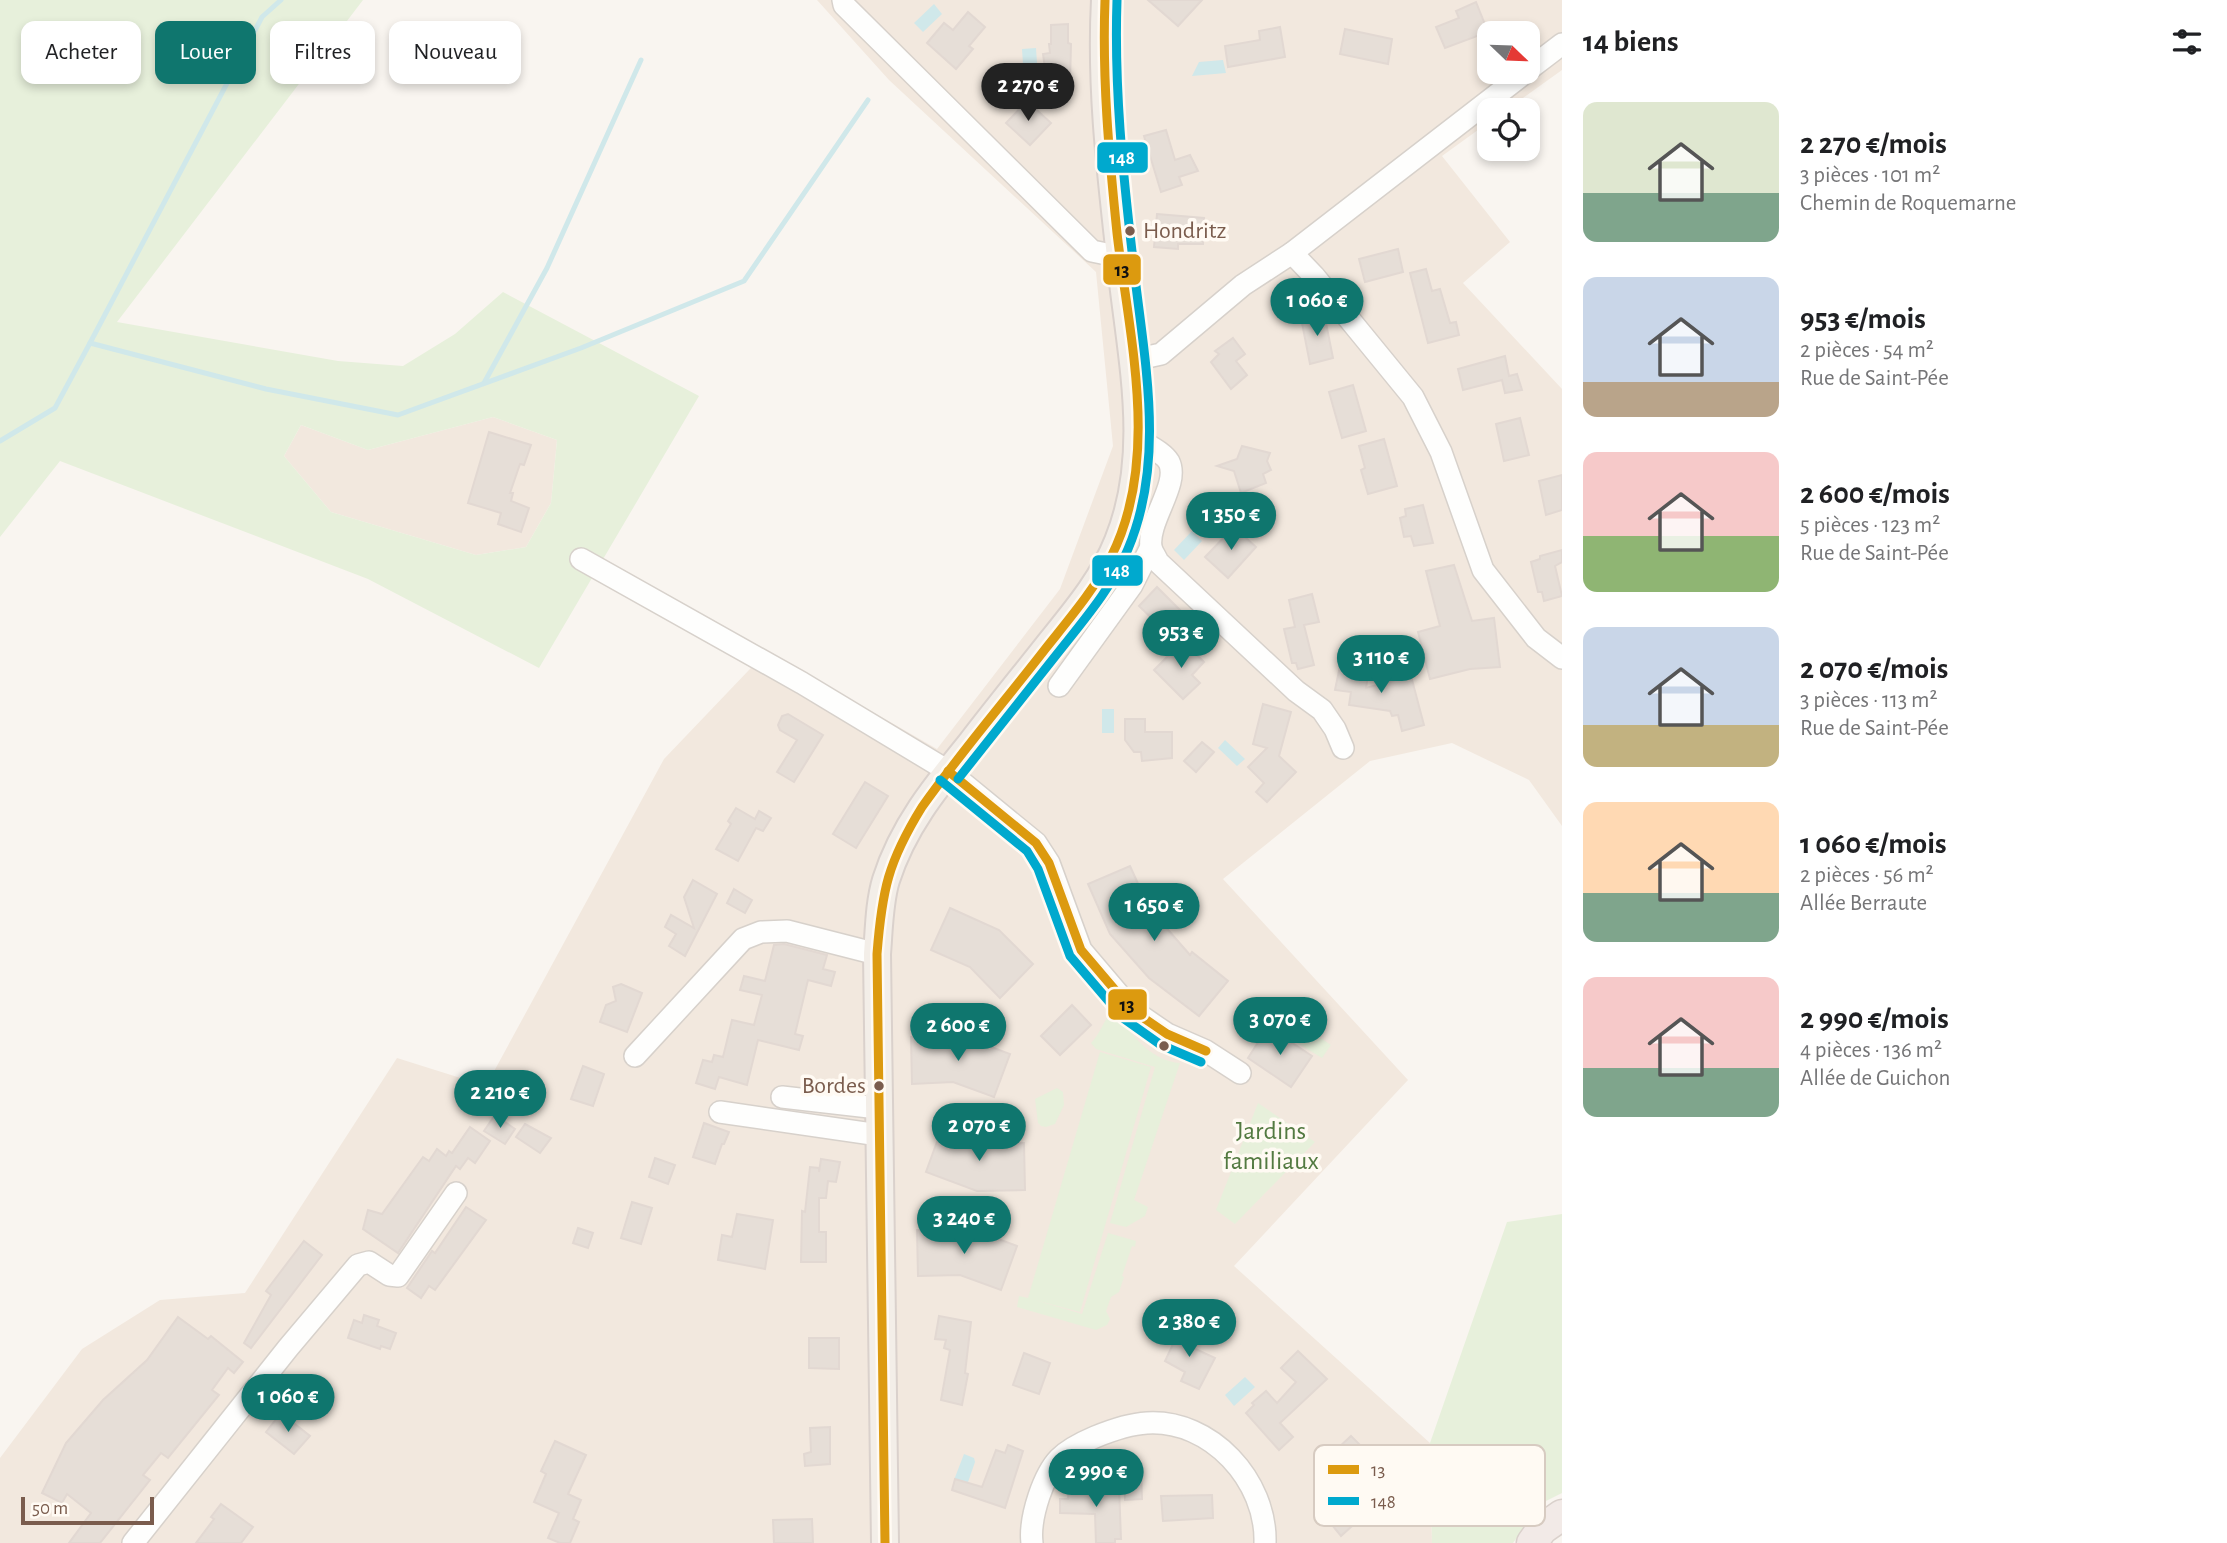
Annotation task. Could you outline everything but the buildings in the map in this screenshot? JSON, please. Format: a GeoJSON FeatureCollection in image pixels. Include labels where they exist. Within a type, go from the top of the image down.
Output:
{"type":"FeatureCollection","features":[{"type":"Feature","properties":{"kind":"highway"},"geometry":{"type":"LineString","coordinates":[[1532,1543],[1542,1529],[1562,1515]]}},
{"type":"Feature","properties":{"kind":"highway"},"geometry":{"type":"LineString","coordinates":[[1556,1543],[1562,1538]]}},
{"type":"Feature","properties":{"kind":"main road"},"geometry":{"type":"LineString","coordinates":[[885,1543],[877,954],[885,883],[900,845],[926,798],[1081,605],[1106,567],[1128,512],[1136,468],[1138,439],[1134,360],[1103,84],[1105,0]]}},
{"type":"Feature","properties":{"kind":"street"},"geometry":{"type":"LineString","coordinates":[[843,0],[844,5],[1092,251],[1121,257]]}},
{"type":"Feature","properties":{"kind":"street"},"geometry":{"type":"LineString","coordinates":[[1540,61],[1562,44]]}},
{"type":"Feature","properties":{"kind":"street"},"geometry":{"type":"LineString","coordinates":[[1134,360],[1161,354],[1243,285],[1292,253],[1510,84]]}},
{"type":"Feature","properties":{"kind":"street"},"geometry":{"type":"LineString","coordinates":[[1292,253],[1413,397],[1441,452],[1483,570],[1536,638],[1562,658]]}},
{"type":"Feature","properties":{"kind":"street"},"geometry":{"type":"LineString","coordinates":[[1059,687],[1132,585],[1151,547],[1152,530],[1171,477],[1169,462],[1138,439]]}},
{"type":"Feature","properties":{"kind":"street"},"geometry":{"type":"LineString","coordinates":[[1151,547],[1157,562],[1296,691],[1322,710],[1335,729],[1343,748]]}},
{"type":"Feature","properties":{"kind":"street"},"geometry":{"type":"LineString","coordinates":[[581,559],[802,683],[948,771],[1036,843],[1049,863],[1082,950],[1132,1010],[1167,1034],[1189,1046],[1206,1051],[1240,1073]]}},
{"type":"Feature","properties":{"kind":"street"},"geometry":{"type":"LineString","coordinates":[[635,1056],[743,939],[761,932],[786,931],[877,954]]}},
{"type":"Feature","properties":{"kind":"street"},"geometry":{"type":"LineString","coordinates":[[782,1097],[878,1108]]}},
{"type":"Feature","properties":{"kind":"street"},"geometry":{"type":"LineString","coordinates":[[720,1112],[878,1135]]}},
{"type":"Feature","properties":{"kind":"street"},"geometry":{"type":"LineString","coordinates":[[133,1543],[358,1265],[369,1262],[390,1275],[398,1276],[456,1193]]}},
{"type":"Feature","properties":{"kind":"street"},"geometry":{"type":"LineString","coordinates":[[1032,1543],[1033,1514],[1041,1489],[1056,1460],[1069,1448],[1103,1434],[1149,1423],[1178,1427],[1205,1437],[1226,1453],[1244,1473],[1261,1506],[1265,1543]]}},
{"type":"Feature","properties":{"kind":"shaded area"},"geometry":{"type":"Polygon","coordinates":[[[817,0],[1562,0],[1562,70],[1523,98],[1477,98],[1477,131],[1442,156],[1510,242],[1463,283],[1562,389],[1562,826],[1529,780],[1452,743],[1370,761],[1223,879],[1408,1080],[1234,1266],[1430,1443],[1314,1445],[1314,1526],[1432,1526],[1432,1543],[0,1543],[0,1458],[82,1349],[160,1300],[245,1293],[397,1058],[486,1086],[664,759],[767,651],[937,749],[1060,589],[1113,446],[1096,272],[889,80],[817,0]]]}},
{"type":"Feature","properties":{"kind":"shaded area"},"geometry":{"type":"Polygon","coordinates":[[[493,417],[557,440],[551,503],[526,547],[476,555],[331,512],[284,456],[301,425],[368,450],[493,417]]]}},
{"type":"Feature","properties":{"kind":"green space"},"geometry":{"type":"Polygon","coordinates":[[[0,0],[363,0],[347,21],[270,21],[270,84],[299,84],[117,322],[338,361],[403,366],[455,334],[503,292],[699,396],[539,668],[368,579],[60,461],[0,537],[0,0]],[[493,417],[368,450],[301,425],[284,456],[331,512],[476,555],[526,547],[551,503],[557,440],[493,417]]]}},
{"type":"Feature","properties":{"kind":"green space"},"geometry":{"type":"Polygon","coordinates":[[[1114,1010],[1141,1044],[1159,1057],[1180,1063],[1134,1200],[1148,1207],[1145,1216],[1126,1227],[1110,1223],[1155,1067],[1096,1049],[1091,1043],[1114,1010]]]}},
{"type":"Feature","properties":{"kind":"green space"},"geometry":{"type":"Polygon","coordinates":[[[1301,1025],[1331,1045],[1322,1058],[1291,1039],[1301,1025]]]}},
{"type":"Feature","properties":{"kind":"green space"},"geometry":{"type":"Polygon","coordinates":[[[1100,1052],[1151,1067],[1080,1312],[1035,1300],[1082,1314],[1108,1233],[1136,1241],[1122,1276],[1124,1277],[1119,1292],[1111,1297],[1106,1311],[1110,1319],[1107,1325],[1096,1330],[1017,1307],[1019,1296],[1028,1298],[1100,1052]]]}},
{"type":"Feature","properties":{"kind":"green space"},"geometry":{"type":"Polygon","coordinates":[[[1057,1088],[1063,1092],[1064,1105],[1055,1124],[1041,1126],[1038,1123],[1035,1099],[1057,1088]]]}},
{"type":"Feature","properties":{"kind":"green space","name":"Jardins familiaux"},"geometry":{"type":"Polygon","coordinates":[[[1258,1103],[1315,1142],[1235,1224],[1216,1210],[1258,1103]]]}},
{"type":"Feature","properties":{"kind":"green space"},"geometry":{"type":"Polygon","coordinates":[[[1562,1214],[1562,1493],[1545,1502],[1545,1445],[1430,1445],[1507,1222],[1562,1214]]]}},
{"type":"Feature","properties":{"kind":"green space"},"geometry":{"type":"Polygon","coordinates":[[[1432,1526],[1525,1526],[1513,1543],[1432,1543],[1432,1526]]]}},
{"type":"Feature","properties":{"kind":"water"},"geometry":{"type":"Polygon","coordinates":[[[934,4],[942,14],[923,32],[914,23],[934,4]]]}},
{"type":"Feature","properties":{"kind":"water"},"geometry":{"type":"Polygon","coordinates":[[[1036,48],[1037,63],[1023,64],[1022,49],[1036,48]]]}},
{"type":"Feature","properties":{"kind":"water"},"geometry":{"type":"Polygon","coordinates":[[[1223,60],[1226,73],[1192,76],[1199,62],[1223,60]]]}},
{"type":"Feature","properties":{"kind":"water"},"geometry":{"type":"Polygon","coordinates":[[[1192,531],[1202,541],[1184,560],[1174,550],[1192,531]]]}},
{"type":"Feature","properties":{"kind":"water"},"geometry":{"type":"Polygon","coordinates":[[[1102,709],[1114,709],[1114,733],[1102,733],[1102,709]]]}},
{"type":"Feature","properties":{"kind":"water"},"geometry":{"type":"Polygon","coordinates":[[[1225,740],[1245,759],[1237,766],[1218,748],[1225,740]]]}},
{"type":"Feature","properties":{"kind":"water"},"geometry":{"type":"Polygon","coordinates":[[[1192,1305],[1211,1315],[1213,1318],[1209,1325],[1192,1320],[1184,1313],[1185,1309],[1192,1305]]]}},
{"type":"Feature","properties":{"kind":"water"},"geometry":{"type":"Polygon","coordinates":[[[1245,1377],[1255,1387],[1234,1406],[1225,1395],[1245,1377]]]}},
{"type":"Feature","properties":{"kind":"water"},"geometry":{"type":"Polygon","coordinates":[[[964,1454],[974,1458],[975,1462],[967,1485],[954,1480],[964,1454]]]}},
{"type":"Feature","properties":{"kind":"waterway"},"geometry":{"type":"LineString","coordinates":[[90,343],[262,17],[281,0]]}},
{"type":"Feature","properties":{"kind":"waterway"},"geometry":{"type":"LineString","coordinates":[[484,383],[547,268],[641,60]]}},
{"type":"Feature","properties":{"kind":"waterway"},"geometry":{"type":"LineString","coordinates":[[0,441],[55,408],[90,343],[266,389],[398,415],[581,348],[744,281],[868,100]]}},
{"type":"Feature","properties":{"kind":"transit line","name":"13"},"geometry":{"type":"LineString","coordinates":[[885,1543],[877,954],[884,894],[901,844],[922,807],[1097,581],[1111,557],[1126,519],[1135,479],[1137,397],[1109,146],[1104,58],[1105,0]]}},
{"type":"Feature","properties":{"kind":"transit line","name":"148"},"geometry":{"type":"LineString","coordinates":[[958,779],[1105,591],[1128,549],[1140,514],[1147,478],[1149,406],[1120,131],[1117,0]]}},
{"type":"Feature","properties":{"kind":"transit line","name":"13"},"geometry":{"type":"LineString","coordinates":[[948,771],[1036,843],[1049,863],[1081,950],[1132,1010],[1167,1034],[1206,1051]]}},
{"type":"Feature","properties":{"kind":"transit line","name":"148"},"geometry":{"type":"LineString","coordinates":[[940,780],[1027,851],[1038,869],[1070,956],[1123,1018],[1161,1045],[1201,1062]]}},
{"type":"Feature","properties":{"kind":"place","name":"Hondritz"},"geometry":{"type":"Point","coordinates":[1130,231]}},
{"type":"Feature","properties":{"kind":"place","name":"Bordes"},"geometry":{"type":"Point","coordinates":[879,1086]}}]}
